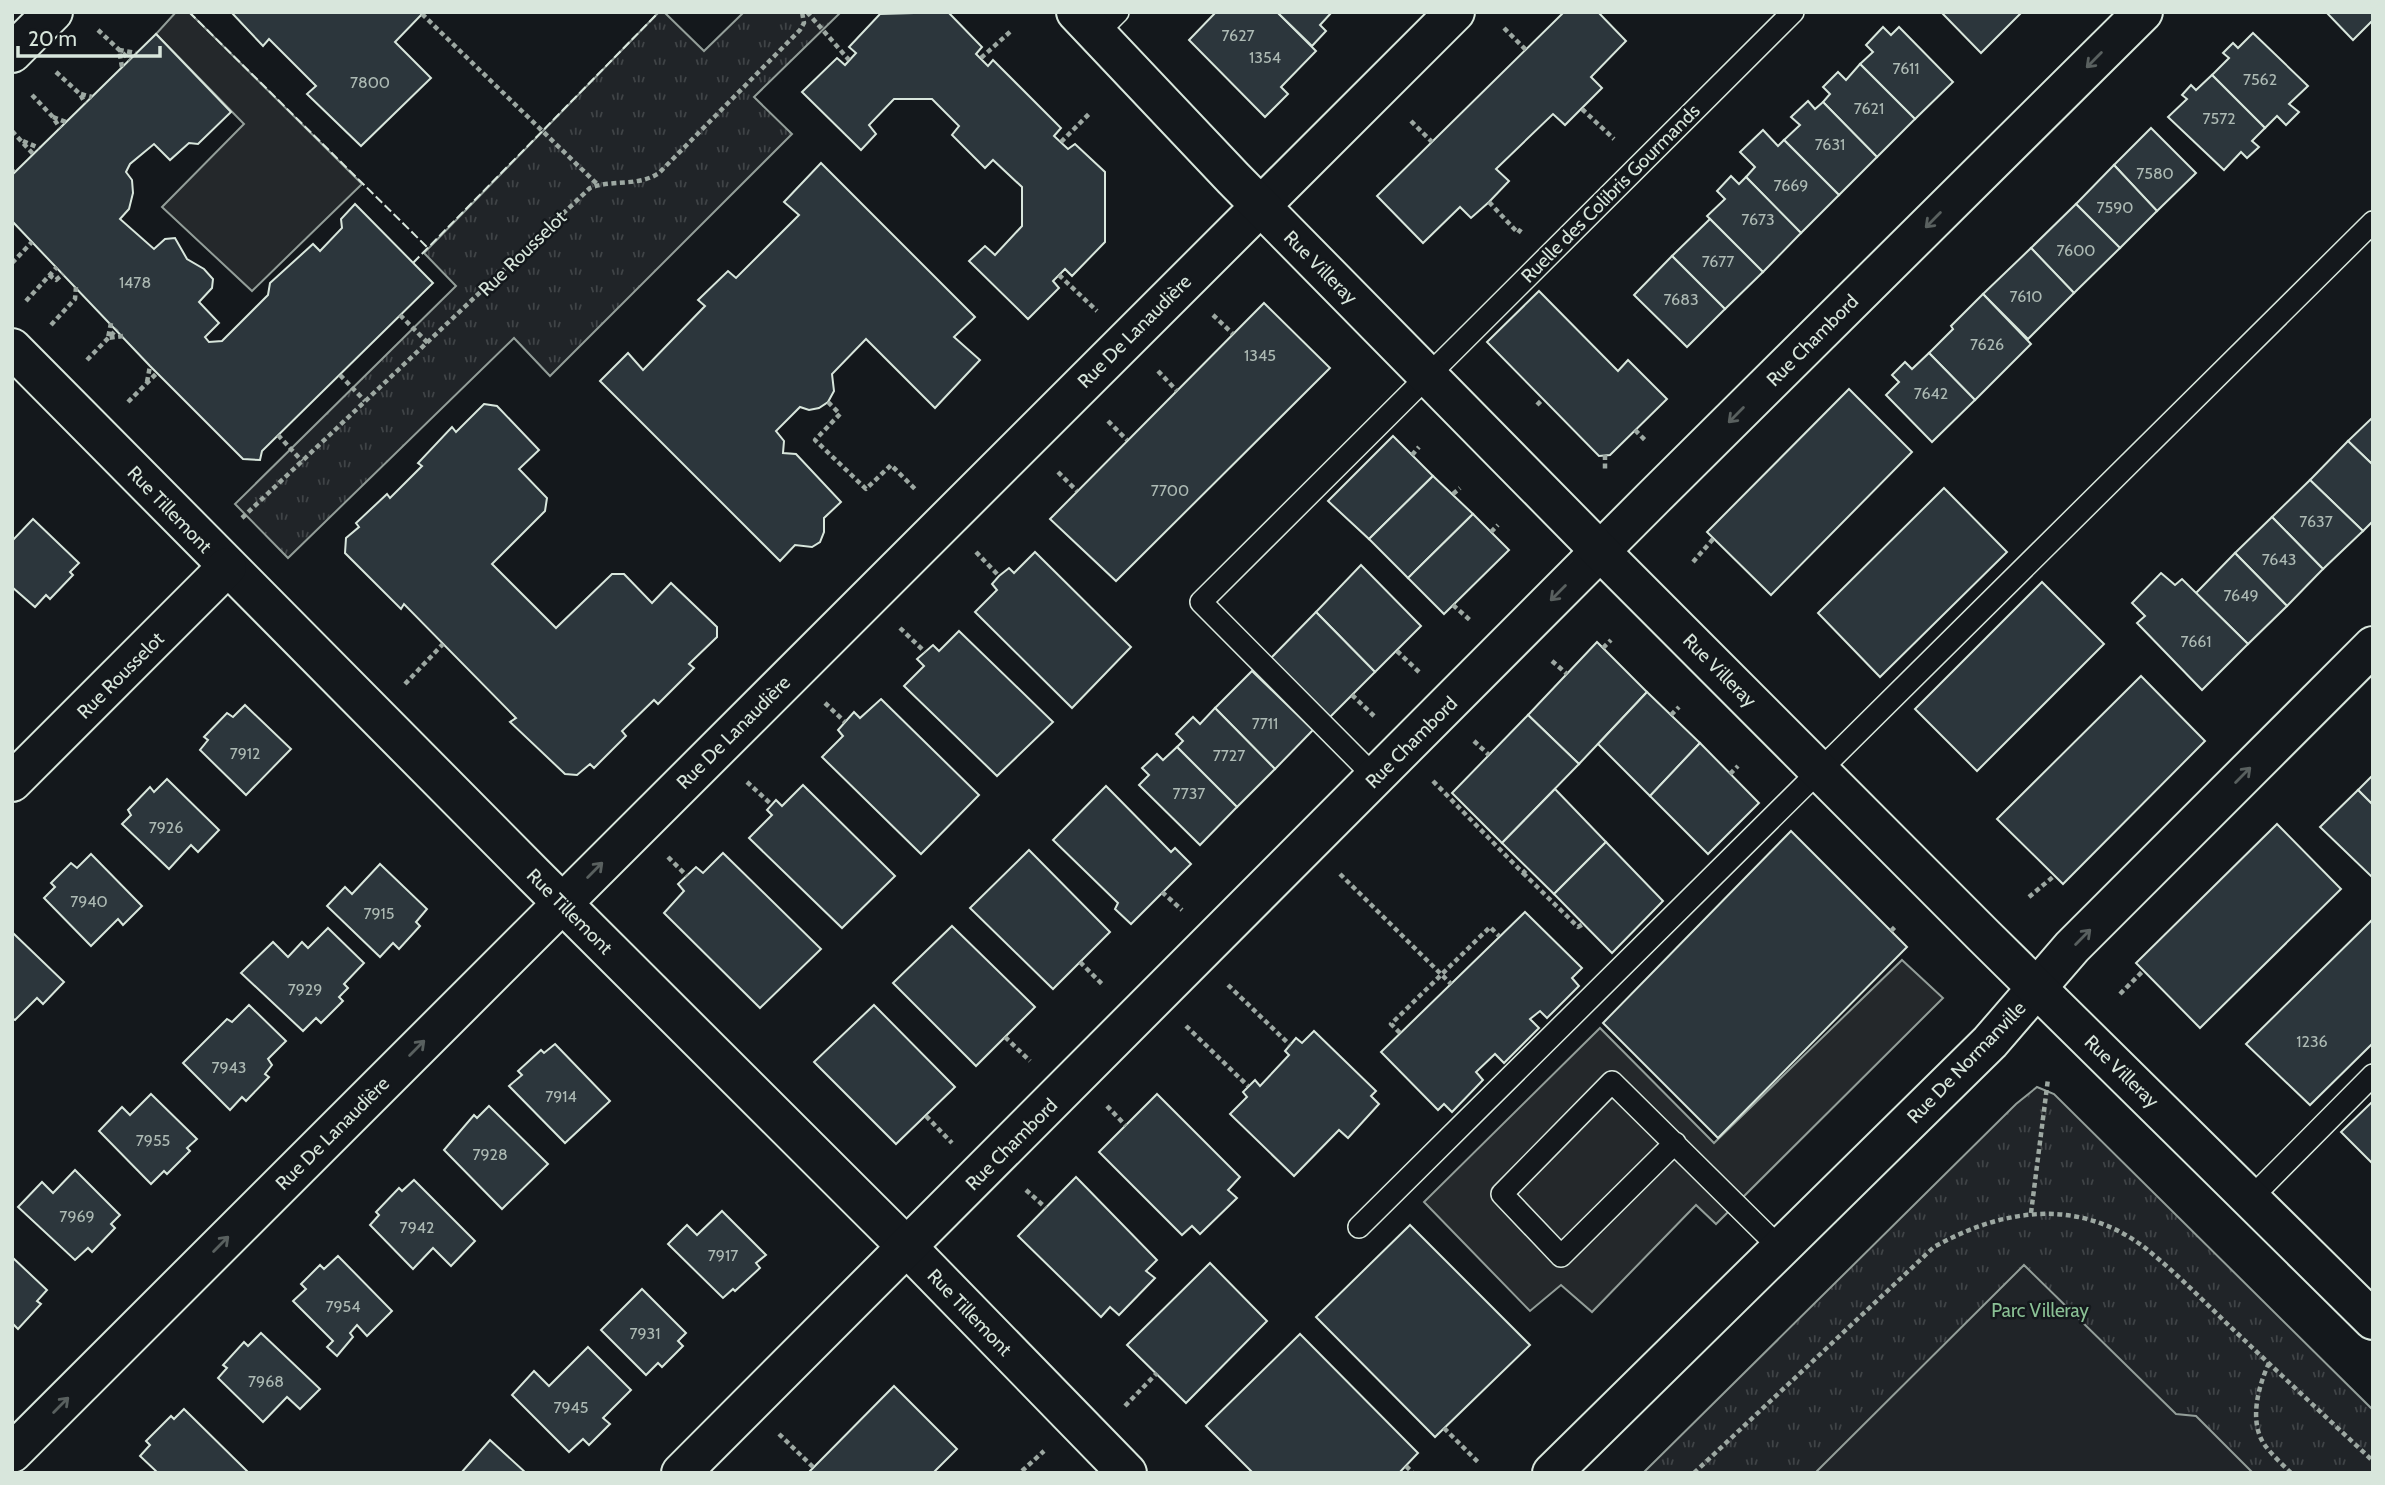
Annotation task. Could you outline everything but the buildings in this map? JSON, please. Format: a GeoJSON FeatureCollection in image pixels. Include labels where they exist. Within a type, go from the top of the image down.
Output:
{"type":"FeatureCollection","features":[{"type":"Feature","properties":{"kind":"street"},"geometry":{"type":"LineString","coordinates":[[12,53],[53,12]]}},
{"type":"Feature","properties":{"kind":"street","name":"Rue De Lanaudière"},"geometry":{"type":"LineString","coordinates":[[12,1453],[1455,12]]}},
{"type":"Feature","properties":{"kind":"street","name":"Rue Chambord"},"geometry":{"type":"LineString","coordinates":[[681,1473],[1600,551],[2143,12]]}},
{"type":"Feature","properties":{"kind":"street","name":"Rue Villeray"},"geometry":{"type":"LineString","coordinates":[[1097,19],[1259,205],[1600,551],[2373,1320]]}},
{"type":"Feature","properties":{"kind":"street","name":"Rue Tillemont"},"geometry":{"type":"LineString","coordinates":[[12,348],[227,567],[908,1248],[1128,1473]]}},
{"type":"Feature","properties":{"kind":"street","name":"Rue Rousselot"},"geometry":{"type":"LineString","coordinates":[[12,782],[227,567]]}},
{"type":"Feature","properties":{"kind":"street","name":"Rue De Normanville"},"geometry":{"type":"LineString","coordinates":[[1552,1473],[1990,1042],[2072,947],[2373,646]]}},
{"type":"Feature","properties":{"kind":"lane","name":"Ruelle des Colibris Gourmands"},"geometry":{"type":"LineString","coordinates":[[1376,778],[1201,602],[1793,12]]}},
{"type":"Feature","properties":{"kind":"lane"},"geometry":{"type":"LineString","coordinates":[[1359,1227],[2373,222]]}},
{"type":"Feature","properties":{"kind":"lane"},"geometry":{"type":"LineString","coordinates":[[2251,1198],[2373,1075]]}},
{"type":"Feature","properties":{"kind":"lane"},"geometry":{"type":"LineString","coordinates":[[1675,1143],[1561,1256],[1502,1194],[1612,1082],[1675,1143],[1781,1249]]}},
{"type":"Feature","properties":{"kind":"path"},"geometry":{"type":"LineString","coordinates":[[422,14],[598,185],[640,182],[659,173],[800,30],[804,23],[802,12]]}},
{"type":"Feature","properties":{"kind":"path"},"geometry":{"type":"LineString","coordinates":[[807,12],[849,60]]}},
{"type":"Feature","properties":{"kind":"path"},"geometry":{"type":"LineString","coordinates":[[1504,29],[1526,50]]}},
{"type":"Feature","properties":{"kind":"path"},"geometry":{"type":"LineString","coordinates":[[98,30],[130,60]]}},
{"type":"Feature","properties":{"kind":"path"},"geometry":{"type":"LineString","coordinates":[[981,58],[1011,31]]}},
{"type":"Feature","properties":{"kind":"path"},"geometry":{"type":"LineString","coordinates":[[119,50],[136,53]]}},
{"type":"Feature","properties":{"kind":"path"},"geometry":{"type":"LineString","coordinates":[[119,50],[122,68]]}},
{"type":"Feature","properties":{"kind":"path"},"geometry":{"type":"LineString","coordinates":[[56,72],[80,94],[85,103]]}},
{"type":"Feature","properties":{"kind":"path"},"geometry":{"type":"LineString","coordinates":[[80,94],[92,97]]}},
{"type":"Feature","properties":{"kind":"path"},"geometry":{"type":"LineString","coordinates":[[32,95],[60,128]]}},
{"type":"Feature","properties":{"kind":"path"},"geometry":{"type":"LineString","coordinates":[[1582,109],[1615,141]]}},
{"type":"Feature","properties":{"kind":"path"},"geometry":{"type":"LineString","coordinates":[[1061,142],[1089,114]]}},
{"type":"Feature","properties":{"kind":"path"},"geometry":{"type":"LineString","coordinates":[[52,116],[66,122]]}},
{"type":"Feature","properties":{"kind":"path"},"geometry":{"type":"LineString","coordinates":[[1411,121],[1432,142]]}},
{"type":"Feature","properties":{"kind":"path"},"geometry":{"type":"LineString","coordinates":[[12,131],[34,155]]}},
{"type":"Feature","properties":{"kind":"path"},"geometry":{"type":"LineString","coordinates":[[23,141],[39,148]]}},
{"type":"Feature","properties":{"kind":"path","name":"Rue Rousselot"},"geometry":{"type":"LineString","coordinates":[[242,519],[590,188],[598,185]]}},
{"type":"Feature","properties":{"kind":"path"},"geometry":{"type":"LineString","coordinates":[[1489,202],[1518,233],[1527,223]]}},
{"type":"Feature","properties":{"kind":"path"},"geometry":{"type":"LineString","coordinates":[[12,263],[32,242]]}},
{"type":"Feature","properties":{"kind":"path"},"geometry":{"type":"LineString","coordinates":[[26,300],[57,267]]}},
{"type":"Feature","properties":{"kind":"path"},"geometry":{"type":"LineString","coordinates":[[49,275],[56,280],[63,274]]}},
{"type":"Feature","properties":{"kind":"path"},"geometry":{"type":"LineString","coordinates":[[1059,275],[1099,313]]}},
{"type":"Feature","properties":{"kind":"path"},"geometry":{"type":"LineString","coordinates":[[75,299],[76,287]]}},
{"type":"Feature","properties":{"kind":"path"},"geometry":{"type":"LineString","coordinates":[[51,326],[82,293]]}},
{"type":"Feature","properties":{"kind":"path"},"geometry":{"type":"LineString","coordinates":[[1209,311],[1233,334]]}},
{"type":"Feature","properties":{"kind":"path"},"geometry":{"type":"LineString","coordinates":[[400,315],[428,342]]}},
{"type":"Feature","properties":{"kind":"path"},"geometry":{"type":"LineString","coordinates":[[108,338],[111,323]]}},
{"type":"Feature","properties":{"kind":"path"},"geometry":{"type":"LineString","coordinates":[[86,361],[117,329]]}},
{"type":"Feature","properties":{"kind":"path"},"geometry":{"type":"LineString","coordinates":[[108,338],[123,336]]}},
{"type":"Feature","properties":{"kind":"path"},"geometry":{"type":"LineString","coordinates":[[147,383],[150,366]]}},
{"type":"Feature","properties":{"kind":"path"},"geometry":{"type":"LineString","coordinates":[[1154,367],[1177,391]]}},
{"type":"Feature","properties":{"kind":"path"},"geometry":{"type":"LineString","coordinates":[[128,403],[157,373]]}},
{"type":"Feature","properties":{"kind":"path"},"geometry":{"type":"LineString","coordinates":[[340,375],[365,401]]}},
{"type":"Feature","properties":{"kind":"path"},"geometry":{"type":"LineString","coordinates":[[1537,405],[1543,399]]}},
{"type":"Feature","properties":{"kind":"path"},"geometry":{"type":"LineString","coordinates":[[828,402],[840,414],[815,440],[866,489],[891,465],[919,493]]}},
{"type":"Feature","properties":{"kind":"path"},"geometry":{"type":"LineString","coordinates":[[1104,417],[1127,440]]}},
{"type":"Feature","properties":{"kind":"path"},"geometry":{"type":"LineString","coordinates":[[1635,430],[1650,445]]}},
{"type":"Feature","properties":{"kind":"path"},"geometry":{"type":"LineString","coordinates":[[278,435],[302,461]]}},
{"type":"Feature","properties":{"kind":"path"},"geometry":{"type":"LineString","coordinates":[[1412,455],[1419,447]]}},
{"type":"Feature","properties":{"kind":"path"},"geometry":{"type":"LineString","coordinates":[[1605,455],[1605,472]]}},
{"type":"Feature","properties":{"kind":"path"},"geometry":{"type":"LineString","coordinates":[[1053,467],[1077,491]]}},
{"type":"Feature","properties":{"kind":"path"},"geometry":{"type":"LineString","coordinates":[[1453,495],[1460,488]]}},
{"type":"Feature","properties":{"kind":"path"},"geometry":{"type":"LineString","coordinates":[[1491,531],[1498,524]]}},
{"type":"Feature","properties":{"kind":"path"},"geometry":{"type":"LineString","coordinates":[[1693,562],[1714,538]]}},
{"type":"Feature","properties":{"kind":"path"},"geometry":{"type":"LineString","coordinates":[[971,547],[999,576]]}},
{"type":"Feature","properties":{"kind":"path"},"geometry":{"type":"LineString","coordinates":[[1453,605],[1475,624]]}},
{"type":"Feature","properties":{"kind":"path"},"geometry":{"type":"LineString","coordinates":[[895,623],[925,652]]}},
{"type":"Feature","properties":{"kind":"path"},"geometry":{"type":"LineString","coordinates":[[1603,648],[1611,640]]}},
{"type":"Feature","properties":{"kind":"path"},"geometry":{"type":"LineString","coordinates":[[405,684],[443,644]]}},
{"type":"Feature","properties":{"kind":"path"},"geometry":{"type":"LineString","coordinates":[[1397,651],[1424,677]]}},
{"type":"Feature","properties":{"kind":"path"},"geometry":{"type":"LineString","coordinates":[[1550,659],[1567,674]]}},
{"type":"Feature","properties":{"kind":"path"},"geometry":{"type":"LineString","coordinates":[[1352,695],[1380,722]]}},
{"type":"Feature","properties":{"kind":"path"},"geometry":{"type":"LineString","coordinates":[[820,698],[845,722]]}},
{"type":"Feature","properties":{"kind":"path"},"geometry":{"type":"LineString","coordinates":[[1671,715],[1679,707]]}},
{"type":"Feature","properties":{"kind":"path"},"geometry":{"type":"LineString","coordinates":[[1471,738],[1489,755]]}},
{"type":"Feature","properties":{"kind":"path"},"geometry":{"type":"LineString","coordinates":[[1730,774],[1738,766]]}},
{"type":"Feature","properties":{"kind":"path"},"geometry":{"type":"LineString","coordinates":[[741,776],[772,805]]}},
{"type":"Feature","properties":{"kind":"path"},"geometry":{"type":"LineString","coordinates":[[1430,778],[1578,927],[1583,924]]}},
{"type":"Feature","properties":{"kind":"path"},"geometry":{"type":"LineString","coordinates":[[664,853],[687,876]]}},
{"type":"Feature","properties":{"kind":"path"},"geometry":{"type":"LineString","coordinates":[[1523,873],[1528,868]]}},
{"type":"Feature","properties":{"kind":"path"},"geometry":{"type":"LineString","coordinates":[[1337,872],[1451,984]]}},
{"type":"Feature","properties":{"kind":"path"},"geometry":{"type":"LineString","coordinates":[[2029,897],[2054,876]]}},
{"type":"Feature","properties":{"kind":"path"},"geometry":{"type":"LineString","coordinates":[[1162,892],[1187,914]]}},
{"type":"Feature","properties":{"kind":"path"},"geometry":{"type":"LineString","coordinates":[[1891,931],[1897,925]]}},
{"type":"Feature","properties":{"kind":"path"},"geometry":{"type":"LineString","coordinates":[[1400,1033],[1391,1024],[1441,975],[1490,927],[1499,936]]}},
{"type":"Feature","properties":{"kind":"path"},"geometry":{"type":"LineString","coordinates":[[1080,962],[1110,991]]}},
{"type":"Feature","properties":{"kind":"path"},"geometry":{"type":"LineString","coordinates":[[2120,994],[2143,971]]}},
{"type":"Feature","properties":{"kind":"path"},"geometry":{"type":"LineString","coordinates":[[1226,983],[1290,1045]]}},
{"type":"Feature","properties":{"kind":"path"},"geometry":{"type":"LineString","coordinates":[[1184,1024],[1248,1086]]}},
{"type":"Feature","properties":{"kind":"path"},"geometry":{"type":"LineString","coordinates":[[1005,1037],[1034,1066]]}},
{"type":"Feature","properties":{"kind":"path"},"geometry":{"type":"LineString","coordinates":[[2031,1213],[2048,1079]]}},
{"type":"Feature","properties":{"kind":"path"},"geometry":{"type":"LineString","coordinates":[[1105,1104],[1126,1126]]}},
{"type":"Feature","properties":{"kind":"path"},"geometry":{"type":"LineString","coordinates":[[926,1115],[954,1145]]}},
{"type":"Feature","properties":{"kind":"path"},"geometry":{"type":"LineString","coordinates":[[1022,1186],[1046,1208]]}},
{"type":"Feature","properties":{"kind":"path"},"geometry":{"type":"LineString","coordinates":[[1694,1473],[1934,1247],[1980,1224],[2031,1213],[2090,1221],[2134,1241],[2373,1461]]}},
{"type":"Feature","properties":{"kind":"path"},"geometry":{"type":"LineString","coordinates":[[2269,1363],[2259,1391],[2257,1427],[2263,1443],[2291,1473]]}},
{"type":"Feature","properties":{"kind":"path"},"geometry":{"type":"LineString","coordinates":[[1125,1406],[1157,1373]]}},
{"type":"Feature","properties":{"kind":"path"},"geometry":{"type":"LineString","coordinates":[[1444,1428],[1480,1464]]}},
{"type":"Feature","properties":{"kind":"path"},"geometry":{"type":"LineString","coordinates":[[776,1431],[813,1467]]}},
{"type":"Feature","properties":{"kind":"path"},"geometry":{"type":"LineString","coordinates":[[1022,1471],[1044,1451]]}},
{"type":"Feature","properties":{"kind":"path"},"geometry":{"type":"LineString","coordinates":[[1406,1466],[1413,1473]]}},
{"type":"Feature","properties":{"kind":"green space"},"geometry":{"type":"Polygon","coordinates":[[[659,12],[664,12],[704,51],[744,12],[841,12],[754,97],[792,134],[550,376],[514,338],[288,558],[235,504],[456,286],[424,253],[659,12]]]}},
{"type":"Feature","properties":{"kind":"green space","name":"Parc Villeray"},"geometry":{"type":"Polygon","coordinates":[[[2037,1087],[2054,1094],[2373,1410],[2373,1473],[1643,1473],[2016,1104],[2037,1087]]]}},
{"type":"Feature","properties":{"kind":"green space"},"geometry":{"type":"Polygon","coordinates":[[[2024,1265],[2176,1414],[2196,1416],[2253,1473],[1815,1473],[2024,1265]]]}},
{"type":"Feature","properties":{"kind":"shaded area"},"geometry":{"type":"Polygon","coordinates":[[[176,12],[189,12],[362,184],[252,291],[162,207],[244,124],[156,34],[176,12]]]}},
{"type":"Feature","properties":{"kind":"shaded area"},"geometry":{"type":"Polygon","coordinates":[[[1902,960],[1943,998],[1716,1224],[1696,1205],[1592,1312],[1561,1285],[1530,1311],[1424,1202],[1600,1028],[1714,1143],[1902,960]]]}},
{"type":"Feature","properties":{"kind":"fence"},"geometry":{"type":"LineString","coordinates":[[189,12],[428,248]]}},
{"type":"Feature","properties":{"kind":"fence"},"geometry":{"type":"LineString","coordinates":[[413,263],[659,12]]}}]}
